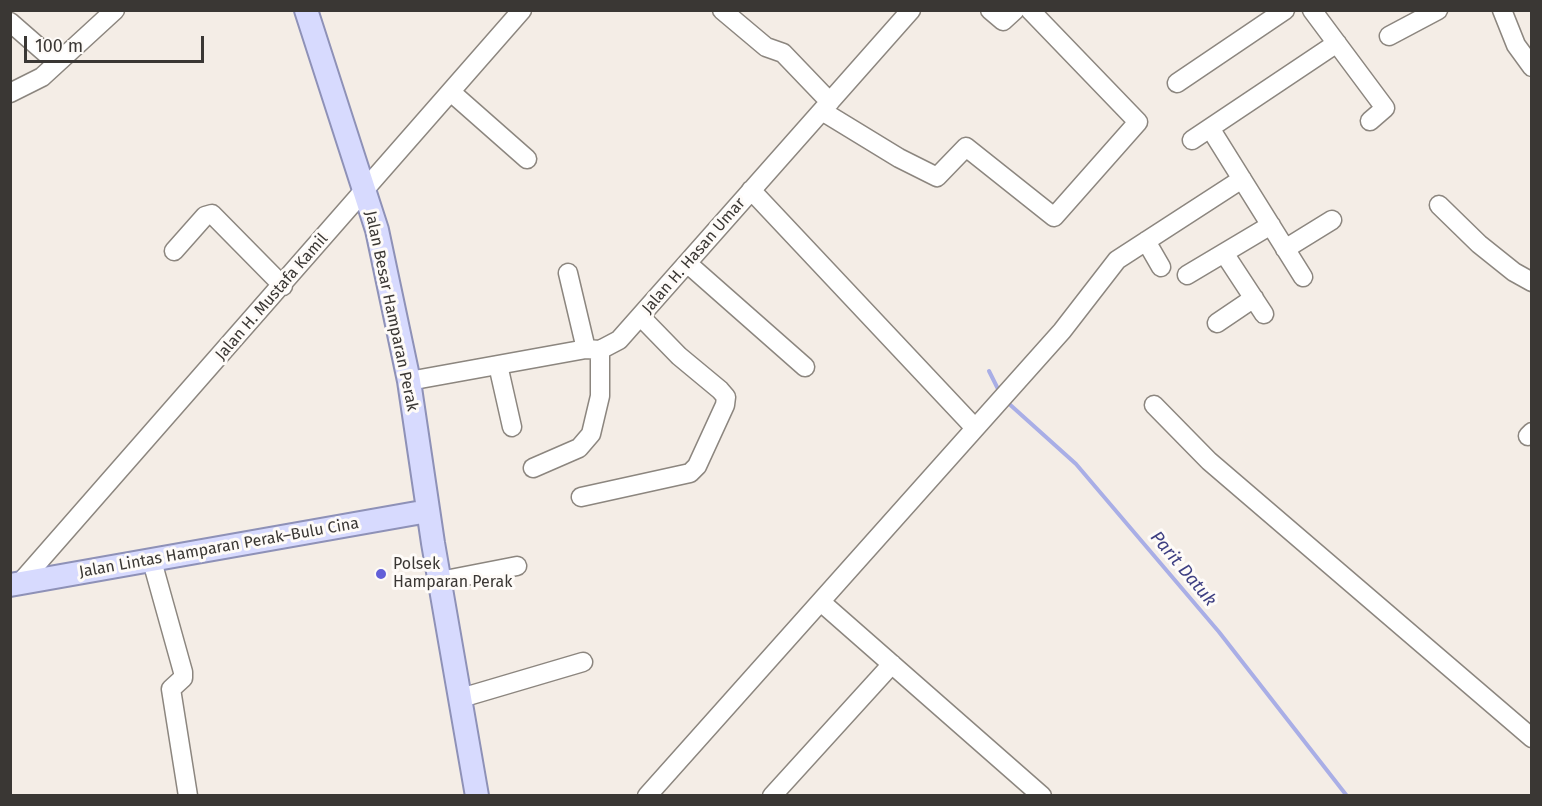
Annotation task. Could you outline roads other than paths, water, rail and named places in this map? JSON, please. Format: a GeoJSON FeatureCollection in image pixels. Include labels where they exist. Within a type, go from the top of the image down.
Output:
{"type":"FeatureCollection","features":[{"type":"Feature","properties":{"kind":"main road","name":"Jalan Besar Hamparan Perak"},"geometry":{"type":"LineString","coordinates":[[306,10],[377,230],[408,381],[477,795]]}},
{"type":"Feature","properties":{"kind":"main road","name":"Jalan Lintas Hamparan Perak–Bulu Cina"},"geometry":{"type":"LineString","coordinates":[[15,584],[428,511]]}},
{"type":"Feature","properties":{"kind":"street"},"geometry":{"type":"LineString","coordinates":[[10,93],[35,81],[115,10]]}},
{"type":"Feature","properties":{"kind":"street","name":"Jalan H. Mustafa Kamil"},"geometry":{"type":"LineString","coordinates":[[15,584],[283,286],[522,10]]}},
{"type":"Feature","properties":{"kind":"street"},"geometry":{"type":"LineString","coordinates":[[722,10],[766,47],[783,52],[826,107],[899,158],[937,177],[966,147],[1054,217],[1138,122],[1030,10]]}},
{"type":"Feature","properties":{"kind":"street","name":"Jalan H. Hasan Umar"},"geometry":{"type":"LineString","coordinates":[[408,381],[593,349],[619,340],[911,10]]}},
{"type":"Feature","properties":{"kind":"street"},"geometry":{"type":"LineString","coordinates":[[990,10],[1003,21],[1015,10]]}},
{"type":"Feature","properties":{"kind":"street"},"geometry":{"type":"LineString","coordinates":[[1177,83],[1285,10]]}},
{"type":"Feature","properties":{"kind":"street"},"geometry":{"type":"LineString","coordinates":[[1312,10],[1385,108],[1370,121]]}},
{"type":"Feature","properties":{"kind":"street"},"geometry":{"type":"LineString","coordinates":[[1389,36],[1438,10]]}},
{"type":"Feature","properties":{"kind":"street"},"geometry":{"type":"LineString","coordinates":[[1502,10],[1516,45],[1532,67]]}},
{"type":"Feature","properties":{"kind":"street"},"geometry":{"type":"LineString","coordinates":[[10,22],[57,63]]}},
{"type":"Feature","properties":{"kind":"street"},"geometry":{"type":"LineString","coordinates":[[1192,140],[1337,43]]}},
{"type":"Feature","properties":{"kind":"street"},"geometry":{"type":"LineString","coordinates":[[451,92],[527,159]]}},
{"type":"Feature","properties":{"kind":"street"},"geometry":{"type":"LineString","coordinates":[[1210,128],[1303,277]]}},
{"type":"Feature","properties":{"kind":"street"},"geometry":{"type":"LineString","coordinates":[[647,795],[1062,331],[1118,260],[1242,180]]}},
{"type":"Feature","properties":{"kind":"street"},"geometry":{"type":"LineString","coordinates":[[751,190],[975,428]]}},
{"type":"Feature","properties":{"kind":"street"},"geometry":{"type":"LineString","coordinates":[[1439,206],[1479,244],[1514,272],[1532,282]]}},
{"type":"Feature","properties":{"kind":"street"},"geometry":{"type":"LineString","coordinates":[[174,251],[205,216],[212,214],[283,286]]}},
{"type":"Feature","properties":{"kind":"street"},"geometry":{"type":"LineString","coordinates":[[1286,249],[1332,220]]}},
{"type":"Feature","properties":{"kind":"street"},"geometry":{"type":"LineString","coordinates":[[1187,275],[1271,225]]}},
{"type":"Feature","properties":{"kind":"street"},"geometry":{"type":"LineString","coordinates":[[1146,241],[1161,267]]}},
{"type":"Feature","properties":{"kind":"street"},"geometry":{"type":"LineString","coordinates":[[1224,253],[1264,314]]}},
{"type":"Feature","properties":{"kind":"street"},"geometry":{"type":"LineString","coordinates":[[687,263],[805,367]]}},
{"type":"Feature","properties":{"kind":"street"},"geometry":{"type":"LineString","coordinates":[[532,468],[579,448],[591,434],[600,396],[593,349],[568,273]]}},
{"type":"Feature","properties":{"kind":"street"},"geometry":{"type":"LineString","coordinates":[[1217,323],[1254,298]]}},
{"type":"Feature","properties":{"kind":"street"},"geometry":{"type":"LineString","coordinates":[[581,497],[682,477],[690,473],[697,466],[725,405],[726,397],[720,390],[679,356],[641,317]]}},
{"type":"Feature","properties":{"kind":"street"},"geometry":{"type":"LineString","coordinates":[[498,365],[512,427]]}},
{"type":"Feature","properties":{"kind":"street"},"geometry":{"type":"LineString","coordinates":[[1154,405],[1209,461],[1532,738]]}},
{"type":"Feature","properties":{"kind":"street"},"geometry":{"type":"LineString","coordinates":[[152,561],[183,675],[171,689],[188,795]]}},
{"type":"Feature","properties":{"kind":"street"},"geometry":{"type":"LineString","coordinates":[[440,581],[518,566]]}},
{"type":"Feature","properties":{"kind":"street"},"geometry":{"type":"LineString","coordinates":[[821,602],[1042,795]]}},
{"type":"Feature","properties":{"kind":"street"},"geometry":{"type":"LineString","coordinates":[[461,698],[583,662]]}},
{"type":"Feature","properties":{"kind":"street"},"geometry":{"type":"LineString","coordinates":[[772,795],[892,664]]}},
{"type":"Feature","properties":{"kind":"waterway","name":"Parit Datuk"},"geometry":{"type":"LineString","coordinates":[[989,371],[1000,393]]}},
{"type":"Feature","properties":{"kind":"waterway","name":"Parit Datuk"},"geometry":{"type":"LineString","coordinates":[[1007,402],[1076,464],[1219,632],[1347,796]]}},
{"type":"Feature","properties":{"kind":"place","name":"Polsek Hamparan Perak"},"geometry":{"type":"Point","coordinates":[381,574]}}]}
